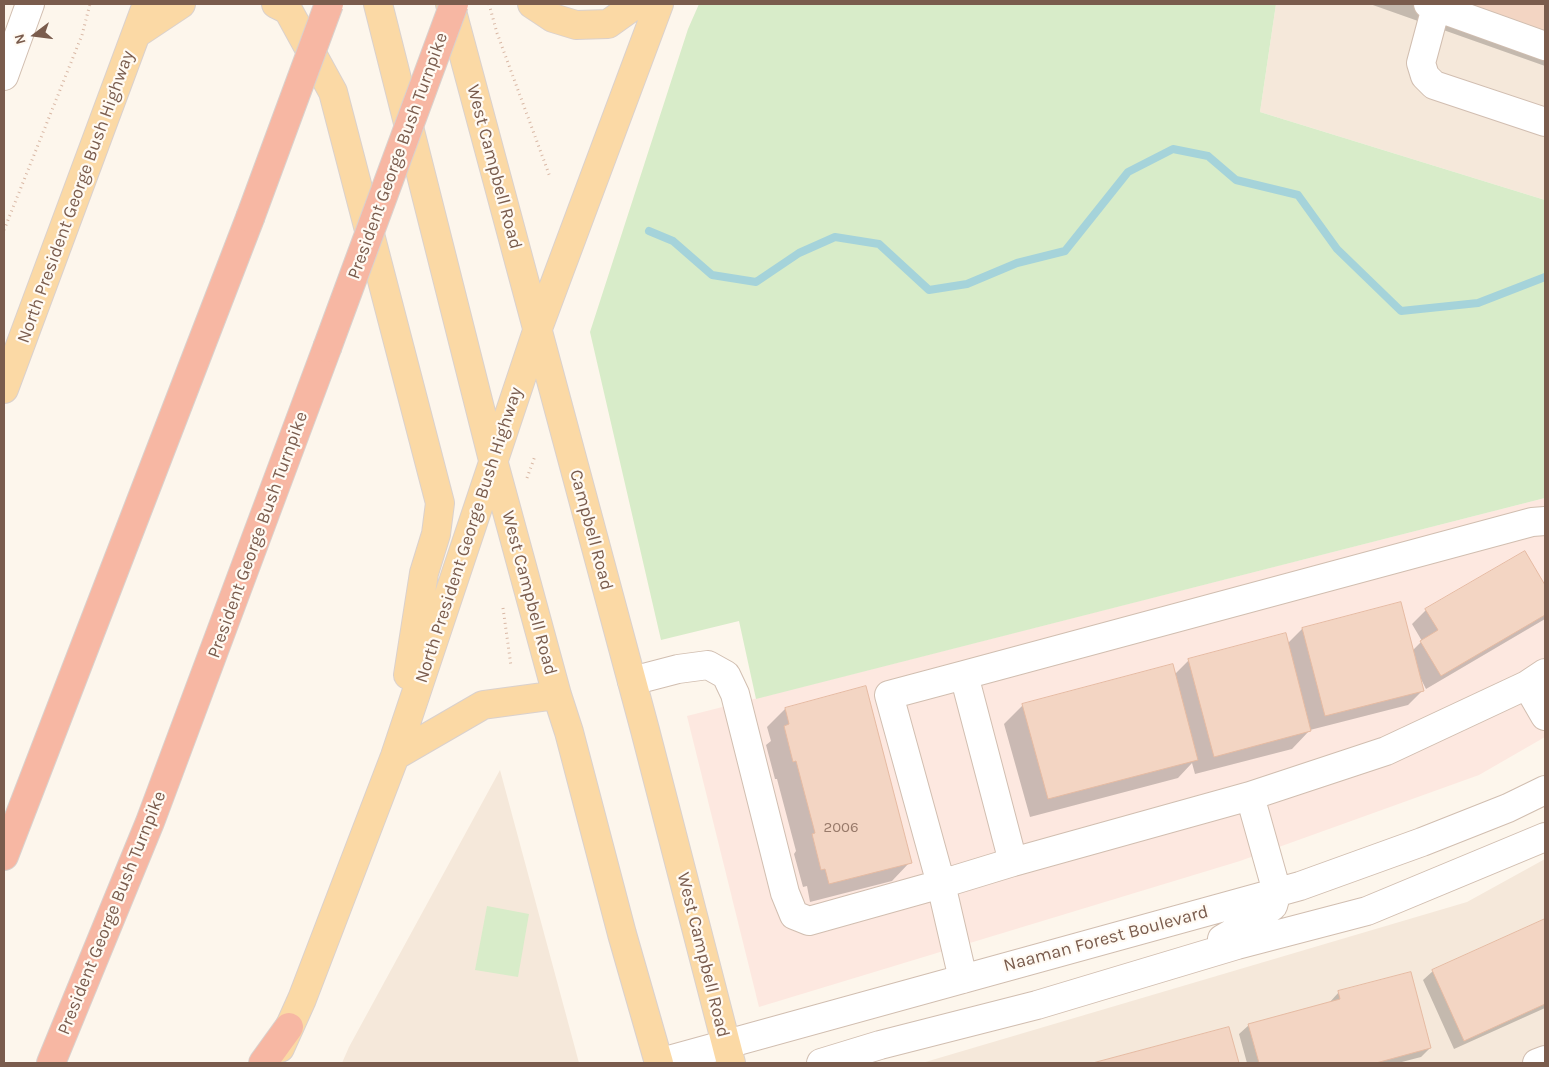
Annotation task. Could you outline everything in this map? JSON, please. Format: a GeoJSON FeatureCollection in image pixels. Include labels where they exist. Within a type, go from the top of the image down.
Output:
{"type":"FeatureCollection","features":[{"type":"Feature","properties":{"kind":"highway"},"geometry":{"type":"LineString","coordinates":[[4,856],[250,218],[329,4]]}},
{"type":"Feature","properties":{"kind":"highway","name":"President George Bush Turnpike"},"geometry":{"type":"LineString","coordinates":[[51,1063],[150,822],[454,4]]}},
{"type":"Feature","properties":{"kind":"highway"},"geometry":{"type":"LineString","coordinates":[[263,1063],[289,1027]]}},
{"type":"Feature","properties":{"kind":"main road","name":"North President George Bush Highway"},"geometry":{"type":"LineString","coordinates":[[6,375],[147,4]]}},
{"type":"Feature","properties":{"kind":"main road"},"geometry":{"type":"LineString","coordinates":[[136,34],[181,4]]}},
{"type":"Feature","properties":{"kind":"main road"},"geometry":{"type":"LineString","coordinates":[[276,4],[288,10],[333,92],[440,503],[436,534],[424,573],[395,756]]}},
{"type":"Feature","properties":{"kind":"main road","name":"West Campbell Road"},"geometry":{"type":"LineString","coordinates":[[378,4],[493,460],[569,732],[658,1063]]}},
{"type":"Feature","properties":{"kind":"main road","name":"West Campbell Road"},"geometry":{"type":"LineString","coordinates":[[450,4],[537,331]]}},
{"type":"Feature","properties":{"kind":"main road"},"geometry":{"type":"LineString","coordinates":[[532,4],[553,18],[576,24],[608,24],[636,4]]}},
{"type":"Feature","properties":{"kind":"main road","name":"North President George Bush Highway"},"geometry":{"type":"LineString","coordinates":[[274,1063],[302,999],[395,756],[537,331],[659,4]]}},
{"type":"Feature","properties":{"kind":"main road","name":"Campbell Road"},"geometry":{"type":"LineString","coordinates":[[537,331],[645,730]]}},
{"type":"Feature","properties":{"kind":"main road"},"geometry":{"type":"LineString","coordinates":[[395,756],[483,705],[557,694]]}},
{"type":"Feature","properties":{"kind":"main road","name":"West Campbell Road"},"geometry":{"type":"LineString","coordinates":[[645,730],[729,1054]]}},
{"type":"Feature","properties":{"kind":"street"},"geometry":{"type":"LineString","coordinates":[[4,76],[30,4]]}},
{"type":"Feature","properties":{"kind":"street"},"geometry":{"type":"LineString","coordinates":[[1545,46],[1432,5],[1421,63],[1425,76],[1434,85],[1545,122]]}},
{"type":"Feature","properties":{"kind":"street"},"geometry":{"type":"LineString","coordinates":[[963,979],[941,884],[889,695],[1522,525],[1545,521]]}},
{"type":"Feature","properties":{"kind":"street"},"geometry":{"type":"LineString","coordinates":[[632,681],[678,669],[708,665],[726,674],[735,694],[784,893],[794,915],[809,921],[1250,796],[1386,751],[1536,679],[1545,716]]}},
{"type":"Feature","properties":{"kind":"street"},"geometry":{"type":"LineString","coordinates":[[964,674],[1013,862]]}},
{"type":"Feature","properties":{"kind":"street","name":"Naaman Forest Boulevard"},"geometry":{"type":"LineString","coordinates":[[658,1063],[729,1054],[963,979],[1300,886],[1422,842],[1508,808],[1545,790]]}},
{"type":"Feature","properties":{"kind":"street"},"geometry":{"type":"LineString","coordinates":[[1186,960],[1251,922],[1273,906],[1277,892],[1250,796]]}},
{"type":"Feature","properties":{"kind":"street"},"geometry":{"type":"LineString","coordinates":[[821,1063],[880,1045],[1037,1005],[1237,945],[1367,911],[1545,837]]}},
{"type":"Feature","properties":{"kind":"street"},"geometry":{"type":"LineString","coordinates":[[1537,1063],[1545,1060]]}},
{"type":"Feature","properties":{"kind":"path"},"geometry":{"type":"LineString","coordinates":[[4,230],[82,35],[90,4]]}},
{"type":"Feature","properties":{"kind":"path"},"geometry":{"type":"LineString","coordinates":[[489,4],[497,33],[550,176]]}},
{"type":"Feature","properties":{"kind":"path"},"geometry":{"type":"LineString","coordinates":[[525,483],[534,456]]}},
{"type":"Feature","properties":{"kind":"path"},"geometry":{"type":"LineString","coordinates":[[502,602],[511,666]]}},
{"type":"Feature","properties":{"kind":"shaded area"},"geometry":{"type":"Polygon","coordinates":[[[1276,4],[1545,4],[1545,200],[1260,112],[1276,4]]]}},
{"type":"Feature","properties":{"kind":"shaded area"},"geometry":{"type":"Polygon","coordinates":[[[1545,498],[1545,737],[1479,775],[1240,861],[759,1007],[687,716],[1545,498]]]}},
{"type":"Feature","properties":{"kind":"shaded area"},"geometry":{"type":"Polygon","coordinates":[[[500,770],[579,1063],[342,1063],[349,1047],[500,770]]]}},
{"type":"Feature","properties":{"kind":"shaded area"},"geometry":{"type":"Polygon","coordinates":[[[1545,859],[1545,1063],[922,1063],[1467,902],[1545,859]]]}},
{"type":"Feature","properties":{"kind":"green space"},"geometry":{"type":"Polygon","coordinates":[[[699,4],[1276,4],[1260,112],[1545,200],[1545,498],[756,699],[739,621],[661,640],[590,332],[688,29],[699,4]]]}},
{"type":"Feature","properties":{"kind":"green space"},"geometry":{"type":"Polygon","coordinates":[[[487,906],[529,914],[518,977],[475,970],[487,906]]]}},
{"type":"Feature","properties":{"kind":"building"},"geometry":{"type":"Polygon","coordinates":[[[1468,4],[1545,4],[1545,31],[1468,4]]]}},
{"type":"Feature","properties":{"kind":"building"},"geometry":{"type":"Polygon","coordinates":[[[1525,551],[1545,585],[1545,615],[1441,676],[1420,641],[1438,630],[1425,609],[1525,551]]]}},
{"type":"Feature","properties":{"kind":"building"},"geometry":{"type":"Polygon","coordinates":[[[1401,602],[1424,691],[1325,716],[1302,628],[1401,602]]]}},
{"type":"Feature","properties":{"kind":"building"},"geometry":{"type":"Polygon","coordinates":[[[1286,633],[1311,731],[1214,757],[1188,659],[1286,633]]]}},
{"type":"Feature","properties":{"kind":"building"},"geometry":{"type":"Polygon","coordinates":[[[1173,664],[1198,760],[1048,799],[1022,704],[1173,664]]]}},
{"type":"Feature","properties":{"kind":"building"},"geometry":{"type":"Polygon","coordinates":[[[866,686],[912,863],[829,884],[825,869],[821,870],[812,834],[815,833],[796,761],[793,762],[784,726],[789,724],[785,708],[866,686]]]}},
{"type":"Feature","properties":{"kind":"building"},"geometry":{"type":"Polygon","coordinates":[[[1545,919],[1545,1004],[1464,1041],[1432,970],[1545,919]]]}},
{"type":"Feature","properties":{"kind":"building"},"geometry":{"type":"Polygon","coordinates":[[[1411,972],[1431,1048],[1376,1063],[1259,1063],[1248,1024],[1340,999],[1338,991],[1411,972]]]}},
{"type":"Feature","properties":{"kind":"building"},"geometry":{"type":"Polygon","coordinates":[[[1229,1027],[1239,1063],[1093,1063],[1229,1027]]]}},
{"type":"Feature","properties":{"kind":"waterway"},"geometry":{"type":"LineString","coordinates":[[649,231],[673,241],[712,275],[756,282],[799,253],[835,237],[879,244],[929,290],[967,284],[1017,263],[1065,251],[1128,172],[1173,149],[1208,156],[1236,180],[1298,195],[1337,249],[1401,311],[1478,303],[1545,277]]}}]}
